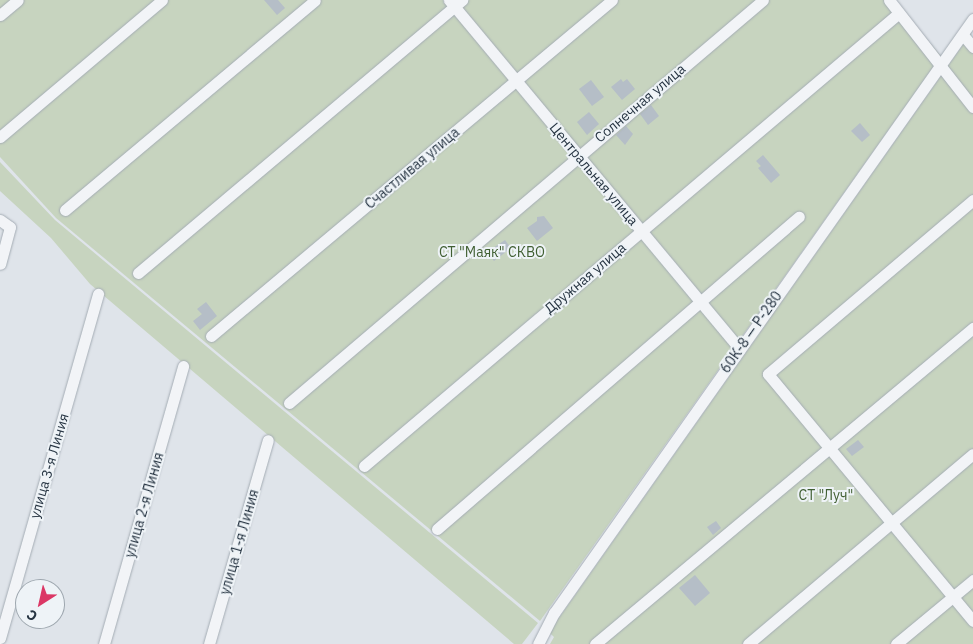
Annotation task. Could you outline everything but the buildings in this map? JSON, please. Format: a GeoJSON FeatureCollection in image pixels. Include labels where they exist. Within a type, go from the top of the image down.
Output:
{"type":"FeatureCollection","features":[{"type":"Feature","properties":{"kind":"street"},"geometry":{"type":"LineString","coordinates":[[0,15],[18,0]]}},
{"type":"Feature","properties":{"kind":"street"},"geometry":{"type":"LineString","coordinates":[[0,137],[162,0]]}},
{"type":"Feature","properties":{"kind":"street"},"geometry":{"type":"LineString","coordinates":[[65,210],[315,0]]}},
{"type":"Feature","properties":{"kind":"street","name":"Счастливая улица"},"geometry":{"type":"LineString","coordinates":[[211,336],[612,0]]}},
{"type":"Feature","properties":{"kind":"street","name":"Солнечная улица"},"geometry":{"type":"LineString","coordinates":[[289,403],[578,155],[763,0]]}},
{"type":"Feature","properties":{"kind":"street"},"geometry":{"type":"LineString","coordinates":[[889,0],[940,68],[973,107]]}},
{"type":"Feature","properties":{"kind":"street"},"geometry":{"type":"LineString","coordinates":[[138,273],[455,2]]}},
{"type":"Feature","properties":{"kind":"street","name":"Центральная улица"},"geometry":{"type":"LineString","coordinates":[[455,2],[516,81],[739,348]]}},
{"type":"Feature","properties":{"kind":"street","name":"Дружная улица"},"geometry":{"type":"LineString","coordinates":[[364,466],[899,13]]}},
{"type":"Feature","properties":{"kind":"street","name":"60К-8 — Р-280"},"geometry":{"type":"LineString","coordinates":[[538,644],[554,613],[739,348],[972,21]]}},
{"type":"Feature","properties":{"kind":"street"},"geometry":{"type":"LineString","coordinates":[[963,35],[973,46]]}},
{"type":"Feature","properties":{"kind":"street"},"geometry":{"type":"LineString","coordinates":[[973,200],[768,374],[973,621]]}},
{"type":"Feature","properties":{"kind":"street"},"geometry":{"type":"LineString","coordinates":[[437,529],[799,217]]}},
{"type":"Feature","properties":{"kind":"street"},"geometry":{"type":"LineString","coordinates":[[0,220],[10,228],[0,264]]}},
{"type":"Feature","properties":{"kind":"street","name":"улица 3-я Линия"},"geometry":{"type":"LineString","coordinates":[[0,638],[98,294]]}},
{"type":"Feature","properties":{"kind":"street"},"geometry":{"type":"LineString","coordinates":[[595,644],[973,328]]}},
{"type":"Feature","properties":{"kind":"street","name":"улица 2-я Линия"},"geometry":{"type":"LineString","coordinates":[[104,644],[183,366]]}},
{"type":"Feature","properties":{"kind":"street","name":"улица 1-я Линия"},"geometry":{"type":"LineString","coordinates":[[209,644],[268,440]]}},
{"type":"Feature","properties":{"kind":"street"},"geometry":{"type":"LineString","coordinates":[[748,644],[973,454]]}},
{"type":"Feature","properties":{"kind":"street"},"geometry":{"type":"LineString","coordinates":[[896,644],[973,580]]}},
{"type":"Feature","properties":{"kind":"green space","name":"СТ \"Маяк\" СКВО"},"geometry":{"type":"Polygon","coordinates":[[[0,0],[894,0],[941,56],[540,621],[56,218],[0,157],[0,0]]]}},
{"type":"Feature","properties":{"kind":"green space","name":"СТ \"Луч\""},"geometry":{"type":"Polygon","coordinates":[[[969,36],[973,41],[973,644],[550,644],[554,637],[549,632],[969,36]]]}},
{"type":"Feature","properties":{"kind":"green space"},"geometry":{"type":"Polygon","coordinates":[[[0,162],[55,220],[538,623],[522,644],[514,644],[90,284],[51,238],[0,191],[0,162]]]}}]}
